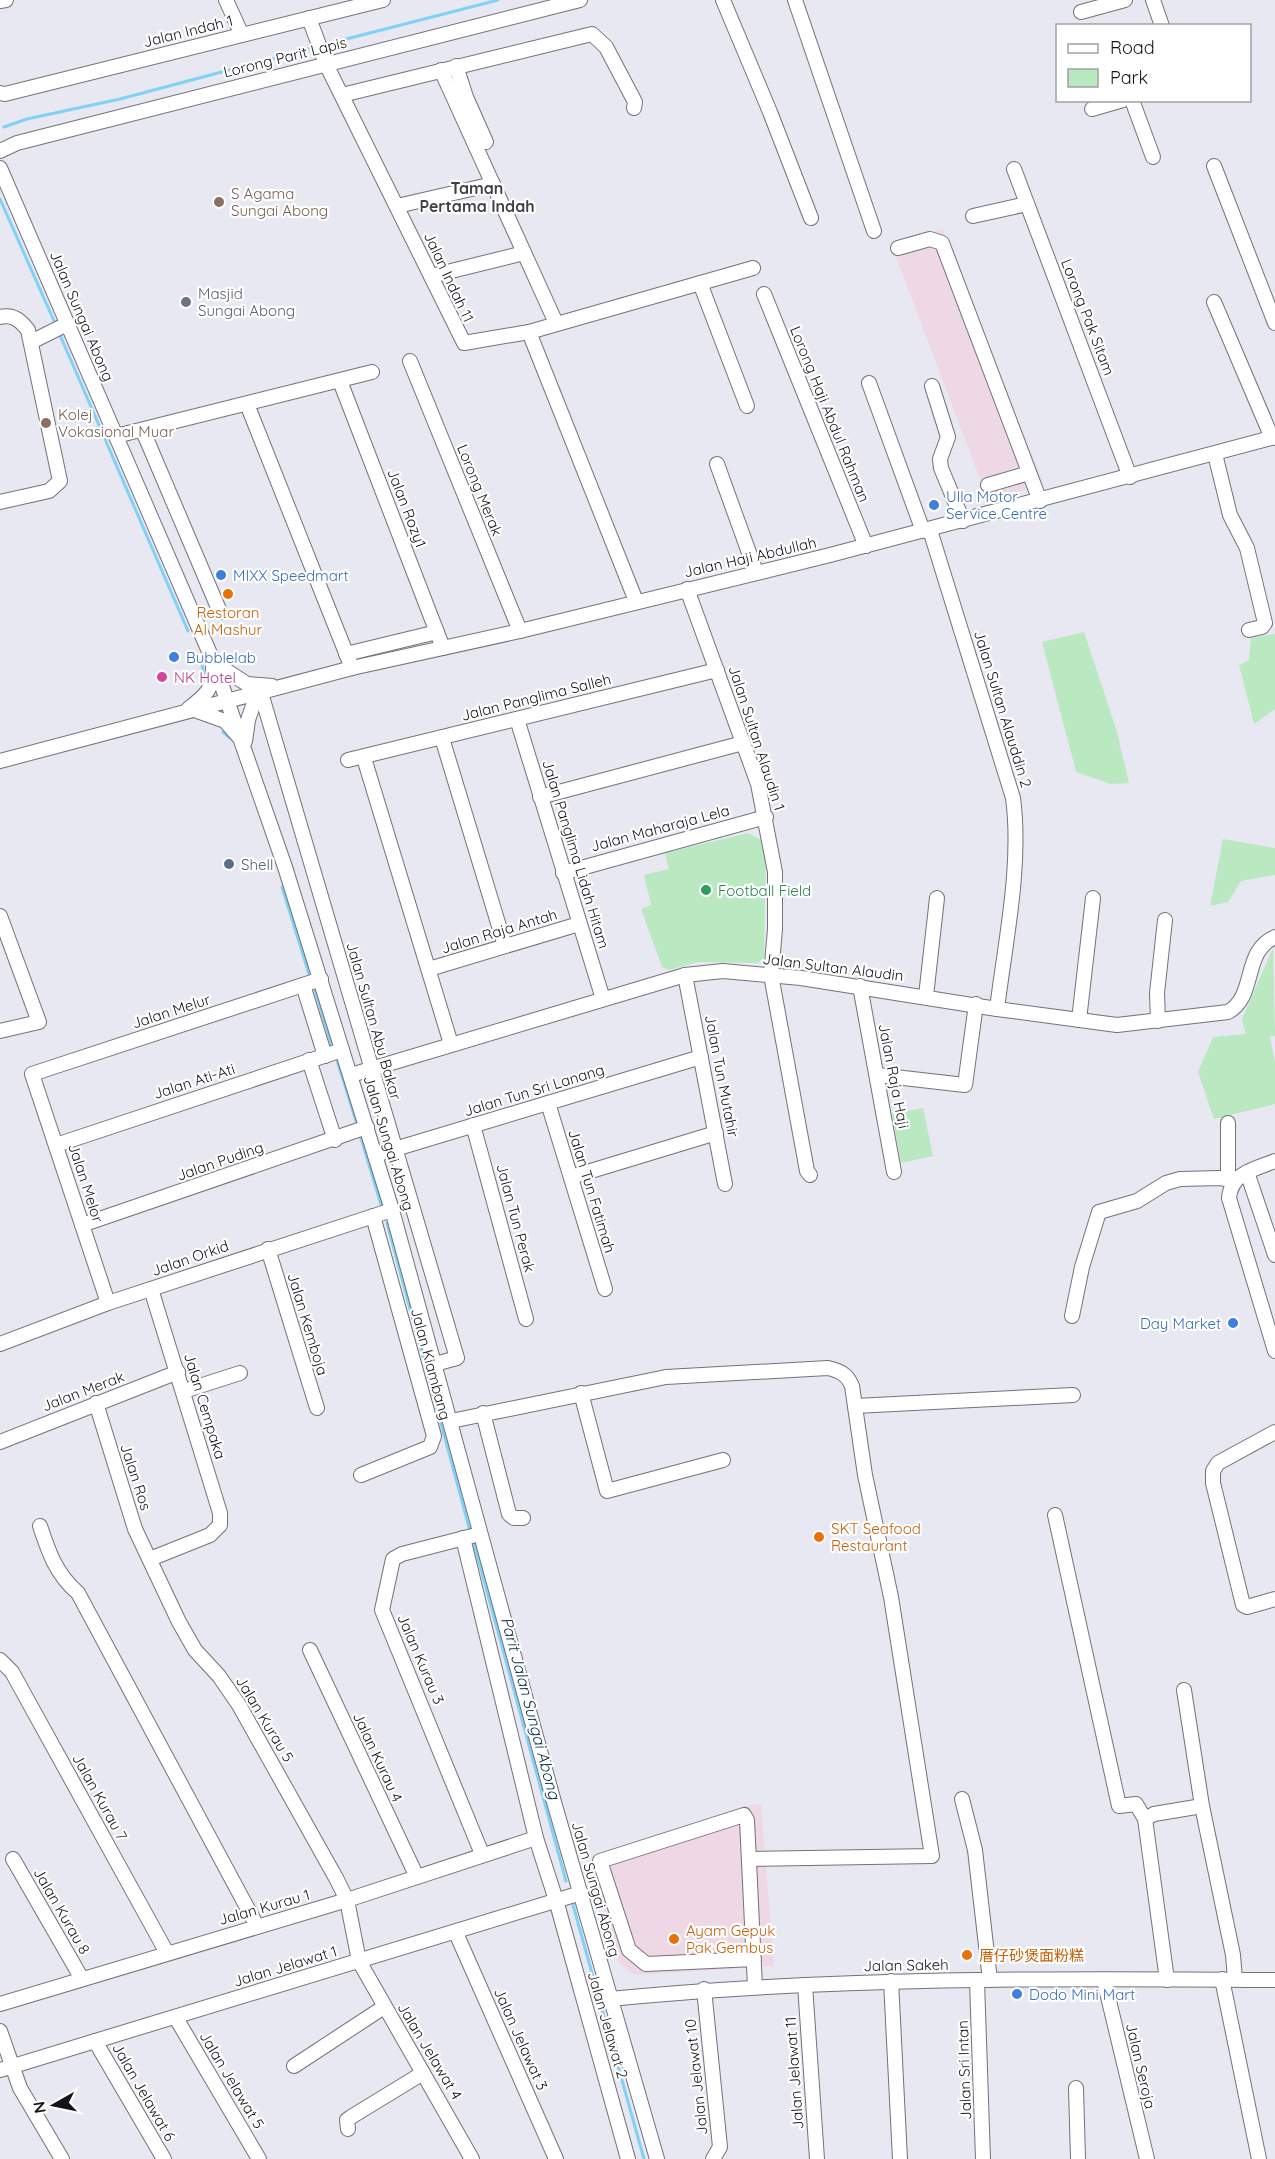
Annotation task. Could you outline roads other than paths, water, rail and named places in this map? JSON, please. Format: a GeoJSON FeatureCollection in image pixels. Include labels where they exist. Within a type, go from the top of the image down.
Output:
{"type":"FeatureCollection","features":[{"type":"Feature","properties":{"kind":"street"},"geometry":{"type":"LineString","coordinates":[[0,2],[6,0]]}},
{"type":"Feature","properties":{"kind":"street"},"geometry":{"type":"LineString","coordinates":[[226,0],[242,35]]}},
{"type":"Feature","properties":{"kind":"street","name":"Jalan Indah 1"},"geometry":{"type":"LineString","coordinates":[[0,93],[5,94],[383,0]]}},
{"type":"Feature","properties":{"kind":"street","name":"Lorong Parit Lapis"},"geometry":{"type":"LineString","coordinates":[[0,152],[17,143],[324,59],[580,0]]}},
{"type":"Feature","properties":{"kind":"street"},"geometry":{"type":"LineString","coordinates":[[723,0],[811,218]]}},
{"type":"Feature","properties":{"kind":"street"},"geometry":{"type":"LineString","coordinates":[[795,0],[873,231]]}},
{"type":"Feature","properties":{"kind":"street"},"geometry":{"type":"LineString","coordinates":[[1081,12],[1125,0]]}},
{"type":"Feature","properties":{"kind":"street"},"geometry":{"type":"LineString","coordinates":[[1153,0],[1161,24]]}},
{"type":"Feature","properties":{"kind":"street","name":"Jalan Indah 11"},"geometry":{"type":"LineString","coordinates":[[309,18],[324,59],[464,343],[529,332],[753,268]]}},
{"type":"Feature","properties":{"kind":"street"},"geometry":{"type":"LineString","coordinates":[[342,95],[592,34],[606,47],[635,102],[634,108]]}},
{"type":"Feature","properties":{"kind":"street"},"geometry":{"type":"LineString","coordinates":[[456,66],[466,97],[486,141]]}},
{"type":"Feature","properties":{"kind":"street"},"geometry":{"type":"LineString","coordinates":[[441,70],[556,323]]}},
{"type":"Feature","properties":{"kind":"street"},"geometry":{"type":"LineString","coordinates":[[1092,108],[1115,102]]}},
{"type":"Feature","properties":{"kind":"street"},"geometry":{"type":"LineString","coordinates":[[1133,102],[1153,157]]}},
{"type":"Feature","properties":{"kind":"street"},"geometry":{"type":"LineString","coordinates":[[1214,166],[1275,323]]}},
{"type":"Feature","properties":{"kind":"street","name":"Jalan Sungai Abong"},"geometry":{"type":"LineString","coordinates":[[0,168],[230,700],[321,979],[392,1210],[480,1533],[487,1593]]}},
{"type":"Feature","properties":{"kind":"street","name":"Lorong Pak Sitam"},"geometry":{"type":"LineString","coordinates":[[1014,169],[1130,477]]}},
{"type":"Feature","properties":{"kind":"street"},"geometry":{"type":"LineString","coordinates":[[397,206],[493,184]]}},
{"type":"Feature","properties":{"kind":"street"},"geometry":{"type":"LineString","coordinates":[[974,216],[1027,204]]}},
{"type":"Feature","properties":{"kind":"street"},"geometry":{"type":"LineString","coordinates":[[898,248],[930,239],[942,243],[1040,501]]}},
{"type":"Feature","properties":{"kind":"street"},"geometry":{"type":"LineString","coordinates":[[431,276],[524,253]]}},
{"type":"Feature","properties":{"kind":"street"},"geometry":{"type":"LineString","coordinates":[[699,283],[747,406]]}},
{"type":"Feature","properties":{"kind":"street","name":"Lorong Haji Abdul Rahman"},"geometry":{"type":"LineString","coordinates":[[764,294],[866,546]]}},
{"type":"Feature","properties":{"kind":"street"},"geometry":{"type":"LineString","coordinates":[[1214,302],[1273,438]]}},
{"type":"Feature","properties":{"kind":"street"},"geometry":{"type":"LineString","coordinates":[[0,317],[14,316],[21,320],[28,330],[60,481],[49,491],[0,502]]}},
{"type":"Feature","properties":{"kind":"street"},"geometry":{"type":"LineString","coordinates":[[31,342],[67,324]]}},
{"type":"Feature","properties":{"kind":"street"},"geometry":{"type":"LineString","coordinates":[[529,332],[636,601]]}},
{"type":"Feature","properties":{"kind":"street","name":"Lorong Merak"},"geometry":{"type":"LineString","coordinates":[[410,361],[520,631]]}},
{"type":"Feature","properties":{"kind":"street"},"geometry":{"type":"LineString","coordinates":[[116,436],[372,372]]}},
{"type":"Feature","properties":{"kind":"street","name":"Jalan Rozy1"},"geometry":{"type":"LineString","coordinates":[[340,381],[443,648]]}},
{"type":"Feature","properties":{"kind":"street","name":"Jalan Sultan Alauddin 2"},"geometry":{"type":"LineString","coordinates":[[869,383],[926,530],[1005,769],[1014,806],[1011,890],[997,1009]]}},
{"type":"Feature","properties":{"kind":"street"},"geometry":{"type":"LineString","coordinates":[[932,386],[948,437],[940,459],[941,468],[963,521]]}},
{"type":"Feature","properties":{"kind":"street"},"geometry":{"type":"LineString","coordinates":[[247,404],[352,668]]}},
{"type":"Feature","properties":{"kind":"street"},"geometry":{"type":"LineString","coordinates":[[143,431],[220,612]]}},
{"type":"Feature","properties":{"kind":"street","name":"Jalan Haji Abdullah"},"geometry":{"type":"LineString","coordinates":[[0,761],[352,668],[520,631],[866,546],[1273,438]]}},
{"type":"Feature","properties":{"kind":"street"},"geometry":{"type":"LineString","coordinates":[[1215,454],[1227,508],[1247,548],[1265,623],[1262,627],[1249,630]]}},
{"type":"Feature","properties":{"kind":"street"},"geometry":{"type":"LineString","coordinates":[[717,464],[756,573]]}},
{"type":"Feature","properties":{"kind":"street"},"geometry":{"type":"LineString","coordinates":[[988,485],[1029,473]]}},
{"type":"Feature","properties":{"kind":"street","name":"Jalan Sultan Alaudin 1"},"geometry":{"type":"LineString","coordinates":[[687,589],[743,743],[766,817],[775,872],[775,929],[771,975],[807,1171],[810,1175]]}},
{"type":"Feature","properties":{"kind":"street"},"geometry":{"type":"LineString","coordinates":[[187,602],[212,592]]}},
{"type":"Feature","properties":{"kind":"street"},"geometry":{"type":"LineString","coordinates":[[346,654],[437,632]]}},
{"type":"Feature","properties":{"kind":"street"},"geometry":{"type":"LineString","coordinates":[[213,660],[247,684],[284,686]]}},
{"type":"Feature","properties":{"kind":"street"},"geometry":{"type":"LineString","coordinates":[[188,712],[207,694],[213,684],[213,660]]}},
{"type":"Feature","properties":{"kind":"street","name":"Jalan Panglima Salleh"},"geometry":{"type":"LineString","coordinates":[[348,760],[364,758],[717,670]]}},
{"type":"Feature","properties":{"kind":"street"},"geometry":{"type":"LineString","coordinates":[[245,748],[248,720],[259,694]]}},
{"type":"Feature","properties":{"kind":"street","name":"Jalan Sultan Abu Bakar"},"geometry":{"type":"LineString","coordinates":[[259,694],[457,1358],[435,1364]]}},
{"type":"Feature","properties":{"kind":"street"},"geometry":{"type":"LineString","coordinates":[[188,712],[225,721],[245,748]]}},
{"type":"Feature","properties":{"kind":"street","name":"Jalan Panglima Lidah Hitam"},"geometry":{"type":"LineString","coordinates":[[517,719],[603,999]]}},
{"type":"Feature","properties":{"kind":"street"},"geometry":{"type":"LineString","coordinates":[[442,738],[505,946]]}},
{"type":"Feature","properties":{"kind":"street"},"geometry":{"type":"LineString","coordinates":[[540,797],[743,743]]}},
{"type":"Feature","properties":{"kind":"street"},"geometry":{"type":"LineString","coordinates":[[364,758],[451,1044]]}},
{"type":"Feature","properties":{"kind":"street","name":"Jalan Maharaja Lela"},"geometry":{"type":"LineString","coordinates":[[563,873],[766,817]]}},
{"type":"Feature","properties":{"kind":"street"},"geometry":{"type":"LineString","coordinates":[[926,996],[937,898]]}},
{"type":"Feature","properties":{"kind":"street"},"geometry":{"type":"LineString","coordinates":[[1079,1020],[1093,898]]}},
{"type":"Feature","properties":{"kind":"street"},"geometry":{"type":"LineString","coordinates":[[0,916],[6,948],[39,1022],[0,1031]]}},
{"type":"Feature","properties":{"kind":"street"},"geometry":{"type":"LineString","coordinates":[[1158,1022],[1157,993],[1165,920]]}},
{"type":"Feature","properties":{"kind":"street","name":"Jalan Raja Antah"},"geometry":{"type":"LineString","coordinates":[[429,969],[579,924]]}},
{"type":"Feature","properties":{"kind":"street","name":"Jalan Sultan Alaudin"},"geometry":{"type":"LineString","coordinates":[[351,1075],[685,975],[723,971],[860,986],[997,1009],[1117,1025],[1228,1012],[1238,1007],[1243,998],[1256,954],[1261,946],[1275,937]]}},
{"type":"Feature","properties":{"kind":"street","name":"Jalan Tun Mutahir"},"geometry":{"type":"LineString","coordinates":[[685,975],[725,1184]]}},
{"type":"Feature","properties":{"kind":"street","name":"Jalan Melur"},"geometry":{"type":"LineString","coordinates":[[32,1074],[321,979]]}},
{"type":"Feature","properties":{"kind":"street"},"geometry":{"type":"LineString","coordinates":[[303,985],[325,1056]]}},
{"type":"Feature","properties":{"kind":"street","name":"Jalan Raja Haji"},"geometry":{"type":"LineString","coordinates":[[860,986],[894,1172]]}},
{"type":"Feature","properties":{"kind":"street"},"geometry":{"type":"LineString","coordinates":[[877,1075],[965,1085],[976,1004]]}},
{"type":"Feature","properties":{"kind":"street","name":"Jalan Ati-Ati"},"geometry":{"type":"LineString","coordinates":[[56,1145],[342,1050]]}},
{"type":"Feature","properties":{"kind":"street","name":"Jalan Tun Sri Lanang"},"geometry":{"type":"LineString","coordinates":[[375,1155],[701,1057]]}},
{"type":"Feature","properties":{"kind":"street"},"geometry":{"type":"LineString","coordinates":[[309,1060],[335,1140]]}},
{"type":"Feature","properties":{"kind":"street","name":"Jalan Melor"},"geometry":{"type":"LineString","coordinates":[[32,1074],[108,1302]]}},
{"type":"Feature","properties":{"kind":"street","name":"Jalan Tun Fatimah"},"geometry":{"type":"LineString","coordinates":[[548,1103],[605,1289]]}},
{"type":"Feature","properties":{"kind":"street"},"geometry":{"type":"LineString","coordinates":[[1228,1123],[1237,1177],[1275,1255]]}},
{"type":"Feature","properties":{"kind":"street","name":"Jalan Tun Perak"},"geometry":{"type":"LineString","coordinates":[[473,1125],[526,1319]]}},
{"type":"Feature","properties":{"kind":"street","name":"Jalan Puding"},"geometry":{"type":"LineString","coordinates":[[82,1225],[335,1140],[367,1127]]}},
{"type":"Feature","properties":{"kind":"street"},"geometry":{"type":"LineString","coordinates":[[571,1177],[716,1133]]}},
{"type":"Feature","properties":{"kind":"street"},"geometry":{"type":"LineString","coordinates":[[1072,1316],[1082,1267],[1099,1212],[1137,1201],[1167,1183],[1180,1179],[1237,1177],[1275,1161]]}},
{"type":"Feature","properties":{"kind":"street"},"geometry":{"type":"LineString","coordinates":[[1237,1177],[1230,1186],[1229,1198],[1275,1351]]}},
{"type":"Feature","properties":{"kind":"street","name":"Jalan Orkid"},"geometry":{"type":"LineString","coordinates":[[0,1344],[108,1302],[392,1210]]}},
{"type":"Feature","properties":{"kind":"street","name":"Jalan Kiambang"},"geometry":{"type":"LineString","coordinates":[[361,1475],[430,1447],[434,1436],[373,1216]]}},
{"type":"Feature","properties":{"kind":"street","name":"Jalan Kemboja"},"geometry":{"type":"LineString","coordinates":[[268,1249],[316,1408]]}},
{"type":"Feature","properties":{"kind":"street","name":"Jalan Cempaka"},"geometry":{"type":"LineString","coordinates":[[150,1559],[216,1532],[220,1524],[220,1513],[151,1289]]}},
{"type":"Feature","properties":{"kind":"street"},"geometry":{"type":"LineString","coordinates":[[451,1422],[483,1413],[581,1393],[688,1374],[828,1368],[841,1371],[849,1378],[865,1475],[891,1597],[932,1856],[750,1859]]}},
{"type":"Feature","properties":{"kind":"street","name":"Jalan Merak"},"geometry":{"type":"LineString","coordinates":[[0,1442],[178,1372]]}},
{"type":"Feature","properties":{"kind":"street"},"geometry":{"type":"LineString","coordinates":[[184,1391],[240,1372]]}},
{"type":"Feature","properties":{"kind":"street"},"geometry":{"type":"LineString","coordinates":[[581,1393],[607,1491],[723,1460]]}},
{"type":"Feature","properties":{"kind":"street"},"geometry":{"type":"LineString","coordinates":[[855,1406],[1073,1395]]}},
{"type":"Feature","properties":{"kind":"street","name":"Jalan Ros"},"geometry":{"type":"LineString","coordinates":[[96,1403],[135,1529],[150,1559]]}},
{"type":"Feature","properties":{"kind":"street"},"geometry":{"type":"LineString","coordinates":[[483,1413],[509,1514],[514,1518],[523,1518]]}},
{"type":"Feature","properties":{"kind":"street"},"geometry":{"type":"LineString","coordinates":[[1275,1432],[1218,1463],[1213,1471],[1213,1483],[1242,1605],[1247,1607],[1275,1599]]}},
{"type":"Feature","properties":{"kind":"street"},"geometry":{"type":"LineString","coordinates":[[1055,1515],[1119,1806],[1136,1804],[1145,1819],[1167,1980]]}},
{"type":"Feature","properties":{"kind":"street"},"geometry":{"type":"LineString","coordinates":[[40,1526],[53,1565],[64,1581],[78,1593],[257,1926]]}},
{"type":"Feature","properties":{"kind":"street","name":"Jalan Kurau 3"},"geometry":{"type":"LineString","coordinates":[[480,1533],[402,1554],[393,1559],[381,1602],[382,1610],[482,1854]]}},
{"type":"Feature","properties":{"kind":"street"},"geometry":{"type":"LineString","coordinates":[[463,1538],[487,1593],[533,1768]]}},
{"type":"Feature","properties":{"kind":"street","name":"Jalan Kurau 5"},"geometry":{"type":"LineString","coordinates":[[150,1559],[195,1650],[219,1676],[239,1706],[347,1900],[359,1960]]}},
{"type":"Feature","properties":{"kind":"street","name":"Jalan Sungai Abong"},"geometry":{"type":"LineString","coordinates":[[501,1645],[533,1768],[580,1893],[657,2159]]}},
{"type":"Feature","properties":{"kind":"street","name":"Jalan Kurau 4"},"geometry":{"type":"LineString","coordinates":[[310,1650],[417,1877]]}},
{"type":"Feature","properties":{"kind":"street","name":"Jalan Kurau 7"},"geometry":{"type":"LineString","coordinates":[[0,1660],[12,1672],[167,1953]]}},
{"type":"Feature","properties":{"kind":"street"},"geometry":{"type":"LineString","coordinates":[[1184,1690],[1202,1806],[1233,1955],[1229,1979],[1259,2159]]}},
{"type":"Feature","properties":{"kind":"street","name":"Jalan Jelawat 2"},"geometry":{"type":"LineString","coordinates":[[533,1768],[536,1838],[556,1900],[628,2159]]}},
{"type":"Feature","properties":{"kind":"street","name":"Jalan Sri Intan"},"geometry":{"type":"LineString","coordinates":[[962,1799],[975,1850],[984,1980],[983,2159]]}},
{"type":"Feature","properties":{"kind":"street"},"geometry":{"type":"LineString","coordinates":[[1145,1819],[1154,1814],[1202,1806]]}},
{"type":"Feature","properties":{"kind":"street"},"geometry":{"type":"LineString","coordinates":[[754,1959],[646,1964],[629,1950],[600,1861],[744,1815],[747,1820],[750,1859],[754,1959],[755,1987]]}},
{"type":"Feature","properties":{"kind":"street","name":"Jalan Kurau 1"},"geometry":{"type":"LineString","coordinates":[[0,2004],[347,1900],[536,1838]]}},
{"type":"Feature","properties":{"kind":"street","name":"Jalan Kurau 8"},"geometry":{"type":"LineString","coordinates":[[13,1859],[82,1979]]}},
{"type":"Feature","properties":{"kind":"street","name":"Jalan Jelawat 1"},"geometry":{"type":"LineString","coordinates":[[6,2069],[359,1960],[456,1933],[580,1893]]}},
{"type":"Feature","properties":{"kind":"street","name":"Jalan Jelawat 3"},"geometry":{"type":"LineString","coordinates":[[456,1933],[556,2159]]}},
{"type":"Feature","properties":{"kind":"street","name":"Jalan Jelawat 4"},"geometry":{"type":"LineString","coordinates":[[359,1960],[472,2159]]}},
{"type":"Feature","properties":{"kind":"street","name":"Jalan Seroja"},"geometry":{"type":"LineString","coordinates":[[1104,1980],[1147,2159]]}},
{"type":"Feature","properties":{"kind":"street","name":"Jalan Sakeh"},"geometry":{"type":"LineString","coordinates":[[610,1999],[704,1989],[891,1981],[1275,1980]]}},
{"type":"Feature","properties":{"kind":"street"},"geometry":{"type":"LineString","coordinates":[[891,1981],[900,2159]]}},
{"type":"Feature","properties":{"kind":"street","name":"Jalan Jelawat 11"},"geometry":{"type":"LineString","coordinates":[[805,1985],[817,2159]]}},
{"type":"Feature","properties":{"kind":"street","name":"Jalan Jelawat 10"},"geometry":{"type":"LineString","coordinates":[[704,1989],[720,2147],[713,2159]]}},
{"type":"Feature","properties":{"kind":"street"},"geometry":{"type":"LineString","coordinates":[[294,2066],[384,2007]]}},
{"type":"Feature","properties":{"kind":"street","name":"Jalan Jelawat 5"},"geometry":{"type":"LineString","coordinates":[[176,2018],[259,2159]]}},
{"type":"Feature","properties":{"kind":"street"},"geometry":{"type":"LineString","coordinates":[[0,2031],[6,2069],[20,2088],[62,2159]]}},
{"type":"Feature","properties":{"kind":"street","name":"Jalan Jelawat 6"},"geometry":{"type":"LineString","coordinates":[[95,2041],[164,2159]]}},
{"type":"Feature","properties":{"kind":"street"},"geometry":{"type":"LineString","coordinates":[[348,2129],[347,2120],[351,2117],[423,2073]]}},
{"type":"Feature","properties":{"kind":"street"},"geometry":{"type":"LineString","coordinates":[[1076,2088],[1078,2159]]}},
{"type":"Feature","properties":{"kind":"waterway"},"geometry":{"type":"LineString","coordinates":[[323,45],[498,0]]}},
{"type":"Feature","properties":{"kind":"waterway"},"geometry":{"type":"LineString","coordinates":[[4,127],[27,119],[120,99],[316,47]]}},
{"type":"Feature","properties":{"kind":"waterway","name":"Parit Jalan Sungai Abong"},"geometry":{"type":"LineString","coordinates":[[0,199],[54,321]]}},
{"type":"Feature","properties":{"kind":"waterway","name":"Parit Jalan Sungai Abong"},"geometry":{"type":"LineString","coordinates":[[60,335],[188,631]]}},
{"type":"Feature","properties":{"kind":"waterway","name":"Parit Jalan Sungai Abong"},"geometry":{"type":"LineString","coordinates":[[202,664],[205,686]]}},
{"type":"Feature","properties":{"kind":"waterway","name":"Parit Jalan Sungai Abong"},"geometry":{"type":"LineString","coordinates":[[223,732],[230,738]]}},
{"type":"Feature","properties":{"kind":"waterway","name":"Parit Jalan Sungai Abong"},"geometry":{"type":"LineString","coordinates":[[282,887],[309,974]]}},
{"type":"Feature","properties":{"kind":"waterway","name":"Parit Jalan Sungai Abong"},"geometry":{"type":"LineString","coordinates":[[315,990],[332,1046]]}},
{"type":"Feature","properties":{"kind":"waterway","name":"Parit Jalan Sungai Abong"},"geometry":{"type":"LineString","coordinates":[[337,1060],[357,1124]]}},
{"type":"Feature","properties":{"kind":"waterway","name":"Parit Jalan Sungai Abong"},"geometry":{"type":"LineString","coordinates":[[361,1138],[382,1208]]}},
{"type":"Feature","properties":{"kind":"waterway","name":"Parit Jalan Sungai Abong"},"geometry":{"type":"LineString","coordinates":[[387,1223],[470,1531]]}},
{"type":"Feature","properties":{"kind":"waterway","name":"Parit Jalan Sungai Abong"},"geometry":{"type":"LineString","coordinates":[[473,1540],[566,1881]]}},
{"type":"Feature","properties":{"kind":"waterway","name":"Parit Jalan Sungai Abong"},"geometry":{"type":"LineString","coordinates":[[573,1905],[644,2159]]}},
{"type":"Feature","properties":{"kind":"place","name":"S Agama Sungai Abong"},"geometry":{"type":"Point","coordinates":[219,202]}},
{"type":"Feature","properties":{"kind":"place","name":"Masjid Sungai Abong"},"geometry":{"type":"Point","coordinates":[186,302]}},
{"type":"Feature","properties":{"kind":"place","name":"Kolej Vokasional Muar"},"geometry":{"type":"Point","coordinates":[46,423]}},
{"type":"Feature","properties":{"kind":"place","name":"Ulla Motor Service Centre"},"geometry":{"type":"Point","coordinates":[934,505]}},
{"type":"Feature","properties":{"kind":"place","name":"MIXX Speedmart"},"geometry":{"type":"Point","coordinates":[221,575]}},
{"type":"Feature","properties":{"kind":"place","name":"Restoran Al Mashur"},"geometry":{"type":"Point","coordinates":[228,594]}},
{"type":"Feature","properties":{"kind":"place","name":"Bubblelab"},"geometry":{"type":"Point","coordinates":[174,657]}},
{"type":"Feature","properties":{"kind":"place","name":"NK Hotel"},"geometry":{"type":"Point","coordinates":[162,677]}},
{"type":"Feature","properties":{"kind":"place","name":"Shell"},"geometry":{"type":"Point","coordinates":[229,864]}},
{"type":"Feature","properties":{"kind":"place","name":"Football Field"},"geometry":{"type":"Point","coordinates":[706,890]}},
{"type":"Feature","properties":{"kind":"place","name":"Day Market"},"geometry":{"type":"Point","coordinates":[1233,1323]}},
{"type":"Feature","properties":{"kind":"place","name":"SKT Seafood Restaurant"},"geometry":{"type":"Point","coordinates":[819,1537]}},
{"type":"Feature","properties":{"kind":"place","name":"Ayam Gepuk Pak Gembus"},"geometry":{"type":"Point","coordinates":[674,1939]}},
{"type":"Feature","properties":{"kind":"place","name":"厝仔砂煲面粉糕"},"geometry":{"type":"Point","coordinates":[967,1955]}},
{"type":"Feature","properties":{"kind":"place","name":"Dodo Mini Mart"},"geometry":{"type":"Point","coordinates":[1017,1994]}},
{"type":"Feature","properties":{"kind":"district","name":"Taman Pertama Indah"},"geometry":{"type":"Point","coordinates":[477,197]}}]}
